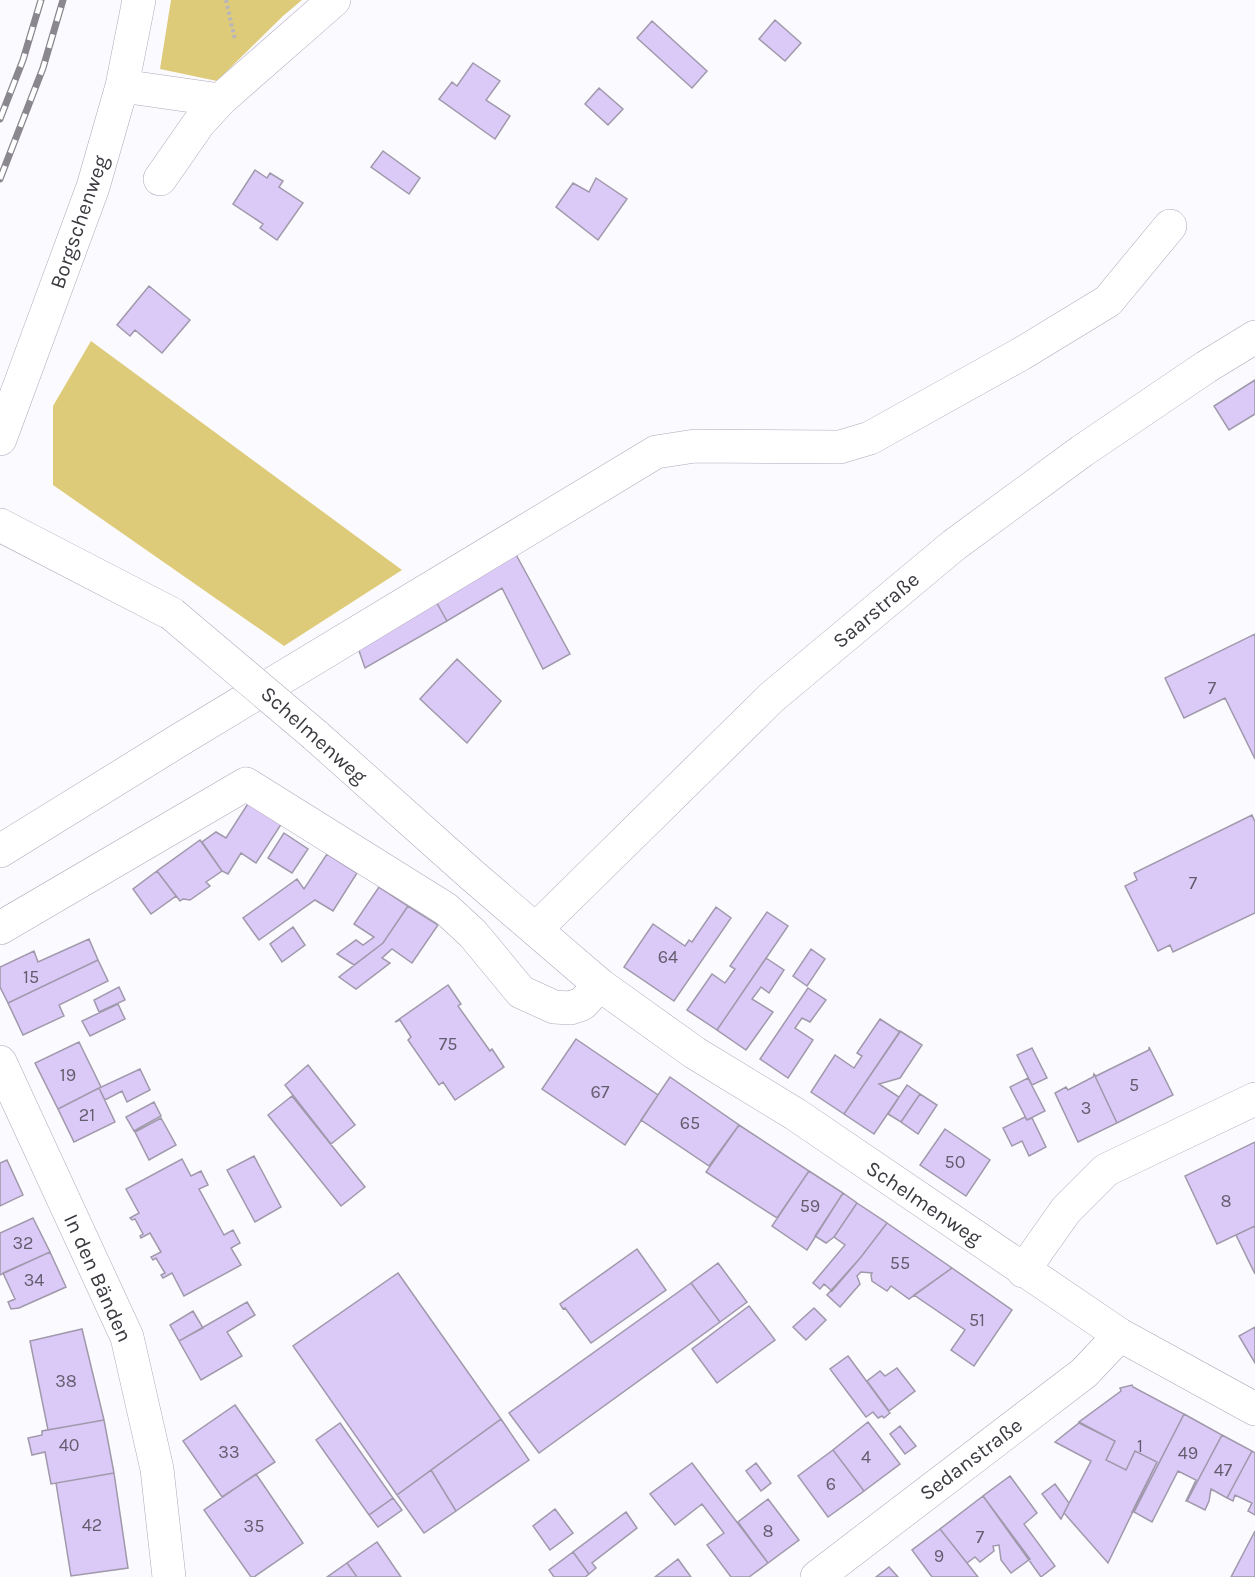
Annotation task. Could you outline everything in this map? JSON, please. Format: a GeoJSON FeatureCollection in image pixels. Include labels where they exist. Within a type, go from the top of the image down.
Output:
{"type":"FeatureCollection","features":[{"type":"Feature","properties":{"kind":"street","name":"Borgschenweg"},"geometry":{"type":"LineString","coordinates":[[0,439],[93,187],[122,86],[139,0]]}},
{"type":"Feature","properties":{"kind":"street"},"geometry":{"type":"LineString","coordinates":[[160,179],[199,123],[220,100],[334,0]]}},
{"type":"Feature","properties":{"kind":"street"},"geometry":{"type":"LineString","coordinates":[[122,86],[220,100]]}},
{"type":"Feature","properties":{"kind":"street"},"geometry":{"type":"LineString","coordinates":[[0,851],[656,452],[695,446],[840,447],[870,438],[1021,354],[1108,301],[1170,226]]}},
{"type":"Feature","properties":{"kind":"street","name":"Saarstraße"},"geometry":{"type":"LineString","coordinates":[[536,929],[772,696],[954,545],[1082,451],[1206,367],[1255,337]]}},
{"type":"Feature","properties":{"kind":"street","name":"Schelmenweg"},"geometry":{"type":"LineString","coordinates":[[0,525],[172,614],[315,735],[600,985],[695,1053],[795,1114],[1120,1335],[1255,1409]]}},
{"type":"Feature","properties":{"kind":"street"},"geometry":{"type":"LineString","coordinates":[[0,928],[246,784],[330,834],[446,909],[473,934],[521,992],[554,1007],[570,1008],[582,1004],[600,985]]}},
{"type":"Feature","properties":{"kind":"street","name":"In den Bänden"},"geometry":{"type":"LineString","coordinates":[[0,1062],[127,1337],[157,1469],[169,1577]]}},
{"type":"Feature","properties":{"kind":"street"},"geometry":{"type":"LineString","coordinates":[[1023,1271],[1066,1210],[1106,1170],[1255,1099]]}},
{"type":"Feature","properties":{"kind":"street","name":"Sedanstraße"},"geometry":{"type":"LineString","coordinates":[[817,1577],[1084,1373],[1120,1335]]}},
{"type":"Feature","properties":{"kind":"path"},"geometry":{"type":"LineString","coordinates":[[226,0],[234,36],[259,65]]}},
{"type":"Feature","properties":{"kind":"shaded area"},"geometry":{"type":"Polygon","coordinates":[[[171,0],[302,0],[217,81],[160,69],[171,0]]]}},
{"type":"Feature","properties":{"kind":"shaded area"},"geometry":{"type":"Polygon","coordinates":[[[91,341],[402,570],[284,646],[53,485],[53,406],[91,341]]]}},
{"type":"Feature","properties":{"kind":"building"},"geometry":{"type":"Polygon","coordinates":[[[775,20],[801,43],[785,61],[759,39],[775,20]]]}},
{"type":"Feature","properties":{"kind":"building"},"geometry":{"type":"Polygon","coordinates":[[[652,21],[707,71],[692,88],[637,38],[652,21]]]}},
{"type":"Feature","properties":{"kind":"building"},"geometry":{"type":"Polygon","coordinates":[[[473,63],[500,81],[486,100],[510,116],[495,139],[439,99],[452,82],[457,86],[473,63]]]}},
{"type":"Feature","properties":{"kind":"building"},"geometry":{"type":"Polygon","coordinates":[[[599,88],[623,109],[608,125],[585,104],[599,88]]]}},
{"type":"Feature","properties":{"kind":"building"},"geometry":{"type":"Polygon","coordinates":[[[383,151],[420,178],[409,194],[371,167],[383,151]]]}},
{"type":"Feature","properties":{"kind":"building"},"geometry":{"type":"Polygon","coordinates":[[[255,170],[267,178],[270,173],[283,181],[279,187],[303,203],[277,240],[260,228],[263,224],[233,204],[255,170]]]}},
{"type":"Feature","properties":{"kind":"building"},"geometry":{"type":"Polygon","coordinates":[[[596,178],[627,199],[598,240],[556,207],[573,183],[589,192],[596,178]]]}},
{"type":"Feature","properties":{"kind":"building"},"geometry":{"type":"Polygon","coordinates":[[[149,286],[190,320],[162,353],[135,330],[130,336],[117,325],[149,286]]]}},
{"type":"Feature","properties":{"kind":"building"},"geometry":{"type":"Polygon","coordinates":[[[1255,380],[1255,414],[1229,430],[1214,406],[1255,380]]]}},
{"type":"Feature","properties":{"kind":"building"},"geometry":{"type":"Polygon","coordinates":[[[513,549],[570,654],[543,669],[502,588],[447,621],[434,598],[513,549]]]}},
{"type":"Feature","properties":{"kind":"building"},"geometry":{"type":"Polygon","coordinates":[[[434,598],[447,621],[365,668],[356,642],[434,598]]]}},
{"type":"Feature","properties":{"kind":"building"},"geometry":{"type":"Polygon","coordinates":[[[1255,634],[1255,759],[1225,698],[1184,718],[1165,678],[1255,634]]]}},
{"type":"Feature","properties":{"kind":"building"},"geometry":{"type":"Polygon","coordinates":[[[457,659],[501,701],[467,743],[420,699],[457,659]]]}},
{"type":"Feature","properties":{"kind":"building"},"geometry":{"type":"Polygon","coordinates":[[[249,802],[282,823],[256,863],[241,853],[228,874],[222,871],[202,842],[216,832],[226,838],[249,802]]]}},
{"type":"Feature","properties":{"kind":"building"},"geometry":{"type":"Polygon","coordinates":[[[1252,815],[1255,822],[1255,913],[1173,952],[1170,945],[1158,951],[1125,886],[1137,880],[1134,873],[1252,815]]]}},
{"type":"Feature","properties":{"kind":"building"},"geometry":{"type":"Polygon","coordinates":[[[284,833],[308,849],[292,873],[268,858],[284,833]]]}},
{"type":"Feature","properties":{"kind":"building"},"geometry":{"type":"Polygon","coordinates":[[[200,840],[222,871],[206,882],[210,886],[190,900],[180,901],[157,871],[200,840]]]}},
{"type":"Feature","properties":{"kind":"building"},"geometry":{"type":"Polygon","coordinates":[[[327,854],[357,873],[333,911],[315,900],[259,940],[243,918],[297,879],[304,889],[327,854]]]}},
{"type":"Feature","properties":{"kind":"building"},"geometry":{"type":"Polygon","coordinates":[[[157,871],[176,896],[151,914],[133,889],[157,871]]]}},
{"type":"Feature","properties":{"kind":"building"},"geometry":{"type":"Polygon","coordinates":[[[379,887],[408,906],[383,943],[354,965],[337,954],[356,940],[363,945],[374,937],[354,924],[379,887]]]}},
{"type":"Feature","properties":{"kind":"building"},"geometry":{"type":"Polygon","coordinates":[[[408,906],[438,925],[412,963],[392,949],[382,958],[390,963],[356,989],[339,977],[383,943],[408,906]]]}},
{"type":"Feature","properties":{"kind":"building"},"geometry":{"type":"Polygon","coordinates":[[[716,907],[731,918],[674,1001],[624,967],[653,924],[685,946],[689,940],[692,942],[716,907]]]}},
{"type":"Feature","properties":{"kind":"building"},"geometry":{"type":"Polygon","coordinates":[[[767,912],[788,926],[717,1030],[687,1010],[712,974],[725,983],[735,969],[730,966],[767,912]]]}},
{"type":"Feature","properties":{"kind":"building"},"geometry":{"type":"Polygon","coordinates":[[[293,927],[305,945],[282,962],[270,944],[293,927]]]}},
{"type":"Feature","properties":{"kind":"building"},"geometry":{"type":"Polygon","coordinates":[[[89,939],[98,960],[8,1003],[0,987],[0,967],[34,951],[38,962],[89,939]]]}},
{"type":"Feature","properties":{"kind":"building"},"geometry":{"type":"Polygon","coordinates":[[[811,949],[825,959],[807,986],[793,976],[811,949]]]}},
{"type":"Feature","properties":{"kind":"building"},"geometry":{"type":"Polygon","coordinates":[[[766,958],[784,970],[769,993],[761,987],[752,999],[773,1012],[746,1050],[717,1030],[766,958]]]}},
{"type":"Feature","properties":{"kind":"building"},"geometry":{"type":"Polygon","coordinates":[[[98,960],[108,981],[59,1005],[64,1016],[23,1035],[8,1003],[98,960]]]}},
{"type":"Feature","properties":{"kind":"building"},"geometry":{"type":"Polygon","coordinates":[[[448,985],[461,1004],[458,1006],[504,1067],[455,1100],[443,1082],[439,1085],[408,1040],[411,1037],[400,1020],[395,1022],[448,985]]]}},
{"type":"Feature","properties":{"kind":"building"},"geometry":{"type":"Polygon","coordinates":[[[119,987],[125,1000],[99,1012],[94,1000],[119,987]]]}},
{"type":"Feature","properties":{"kind":"building"},"geometry":{"type":"Polygon","coordinates":[[[808,988],[826,1000],[810,1022],[802,1018],[795,1028],[813,1040],[788,1078],[760,1059],[808,988]]]}},
{"type":"Feature","properties":{"kind":"building"},"geometry":{"type":"Polygon","coordinates":[[[118,1004],[125,1019],[90,1036],[82,1021],[118,1004]]]}},
{"type":"Feature","properties":{"kind":"building"},"geometry":{"type":"Polygon","coordinates":[[[880,1019],[900,1032],[844,1114],[811,1092],[835,1055],[854,1068],[862,1056],[857,1053],[880,1019]]]}},
{"type":"Feature","properties":{"kind":"building"},"geometry":{"type":"Polygon","coordinates":[[[900,1031],[922,1045],[900,1078],[879,1084],[899,1097],[874,1134],[844,1114],[900,1031]]]}},
{"type":"Feature","properties":{"kind":"building"},"geometry":{"type":"Polygon","coordinates":[[[576,1039],[658,1095],[625,1145],[542,1089],[576,1039]]]}},
{"type":"Feature","properties":{"kind":"building"},"geometry":{"type":"Polygon","coordinates":[[[79,1042],[101,1087],[58,1109],[35,1063],[79,1042]]]}},
{"type":"Feature","properties":{"kind":"building"},"geometry":{"type":"Polygon","coordinates":[[[1149,1047],[1173,1095],[1117,1123],[1094,1074],[1096,1076],[1149,1050],[1149,1047]]]}},
{"type":"Feature","properties":{"kind":"building"},"geometry":{"type":"Polygon","coordinates":[[[1032,1048],[1047,1078],[1032,1085],[1017,1055],[1032,1048]]]}},
{"type":"Feature","properties":{"kind":"building"},"geometry":{"type":"Polygon","coordinates":[[[308,1065],[355,1125],[331,1144],[285,1085],[308,1065]]]}},
{"type":"Feature","properties":{"kind":"building"},"geometry":{"type":"Polygon","coordinates":[[[140,1069],[150,1090],[127,1102],[122,1091],[105,1100],[99,1088],[140,1069]]]}},
{"type":"Feature","properties":{"kind":"building"},"geometry":{"type":"Polygon","coordinates":[[[1094,1074],[1117,1123],[1078,1142],[1055,1093],[1066,1087],[1068,1090],[1093,1077],[1094,1074]]]}},
{"type":"Feature","properties":{"kind":"building"},"geometry":{"type":"Polygon","coordinates":[[[670,1077],[739,1125],[709,1166],[641,1120],[670,1077]]]}},
{"type":"Feature","properties":{"kind":"building"},"geometry":{"type":"Polygon","coordinates":[[[1028,1078],[1045,1111],[1027,1120],[1010,1087],[1028,1078]]]}},
{"type":"Feature","properties":{"kind":"building"},"geometry":{"type":"Polygon","coordinates":[[[907,1085],[920,1094],[901,1122],[888,1114],[907,1085]]]}},
{"type":"Feature","properties":{"kind":"building"},"geometry":{"type":"Polygon","coordinates":[[[99,1088],[115,1122],[74,1142],[58,1109],[99,1088]]]}},
{"type":"Feature","properties":{"kind":"building"},"geometry":{"type":"Polygon","coordinates":[[[920,1094],[937,1105],[918,1134],[901,1122],[920,1094]]]}},
{"type":"Feature","properties":{"kind":"building"},"geometry":{"type":"Polygon","coordinates":[[[292,1096],[365,1187],[341,1206],[268,1115],[292,1096]]]}},
{"type":"Feature","properties":{"kind":"building"},"geometry":{"type":"Polygon","coordinates":[[[154,1102],[161,1116],[134,1131],[126,1117],[154,1102]]]}},
{"type":"Feature","properties":{"kind":"building"},"geometry":{"type":"Polygon","coordinates":[[[1025,1117],[1027,1120],[1032,1118],[1046,1147],[1029,1156],[1022,1141],[1012,1146],[1003,1128],[1025,1117]]]}},
{"type":"Feature","properties":{"kind":"building"},"geometry":{"type":"Polygon","coordinates":[[[161,1118],[176,1145],[149,1160],[135,1132],[161,1118]]]}},
{"type":"Feature","properties":{"kind":"building"},"geometry":{"type":"Polygon","coordinates":[[[739,1125],[809,1171],[777,1218],[706,1172],[739,1125]]]}},
{"type":"Feature","properties":{"kind":"building"},"geometry":{"type":"Polygon","coordinates":[[[945,1129],[990,1160],[966,1196],[920,1165],[945,1129]]]}},
{"type":"Feature","properties":{"kind":"building"},"geometry":{"type":"Polygon","coordinates":[[[1255,1142],[1255,1226],[1217,1244],[1185,1176],[1255,1142]]]}},
{"type":"Feature","properties":{"kind":"building"},"geometry":{"type":"Polygon","coordinates":[[[254,1156],[281,1207],[255,1222],[227,1170],[254,1156]]]}},
{"type":"Feature","properties":{"kind":"building"},"geometry":{"type":"Polygon","coordinates":[[[182,1159],[191,1176],[201,1171],[208,1185],[199,1189],[224,1235],[233,1230],[240,1243],[231,1248],[241,1265],[184,1296],[172,1273],[163,1278],[161,1275],[165,1273],[156,1258],[153,1260],[151,1257],[161,1252],[150,1233],[141,1238],[143,1234],[135,1219],[130,1218],[139,1213],[126,1189],[182,1159]]]}},
{"type":"Feature","properties":{"kind":"building"},"geometry":{"type":"Polygon","coordinates":[[[7,1160],[23,1195],[0,1206],[0,1163],[7,1160]]]}},
{"type":"Feature","properties":{"kind":"building"},"geometry":{"type":"Polygon","coordinates":[[[809,1171],[843,1193],[807,1250],[772,1226],[809,1171]]]}},
{"type":"Feature","properties":{"kind":"building"},"geometry":{"type":"Polygon","coordinates":[[[843,1193],[857,1203],[834,1237],[826,1243],[815,1236],[843,1193]]]}},
{"type":"Feature","properties":{"kind":"building"},"geometry":{"type":"Polygon","coordinates":[[[857,1203],[887,1223],[832,1291],[824,1284],[820,1289],[813,1283],[845,1245],[834,1237],[857,1203]]]}},
{"type":"Feature","properties":{"kind":"building"},"geometry":{"type":"Polygon","coordinates":[[[33,1218],[50,1252],[0,1275],[0,1233],[33,1218]]]}},
{"type":"Feature","properties":{"kind":"building"},"geometry":{"type":"Polygon","coordinates":[[[887,1223],[952,1268],[909,1299],[891,1286],[887,1291],[872,1281],[872,1273],[861,1272],[857,1276],[860,1284],[840,1307],[827,1295],[887,1223]]]}},
{"type":"Feature","properties":{"kind":"building"},"geometry":{"type":"Polygon","coordinates":[[[1255,1226],[1255,1274],[1236,1235],[1255,1226]]]}},
{"type":"Feature","properties":{"kind":"building"},"geometry":{"type":"Polygon","coordinates":[[[637,1249],[666,1290],[591,1343],[560,1304],[637,1249]]]}},
{"type":"Feature","properties":{"kind":"building"},"geometry":{"type":"Polygon","coordinates":[[[50,1252],[66,1287],[19,1308],[11,1309],[8,1302],[15,1299],[3,1273],[50,1252]]]}},
{"type":"Feature","properties":{"kind":"building"},"geometry":{"type":"Polygon","coordinates":[[[718,1263],[747,1302],[720,1322],[691,1283],[718,1263]]]}},
{"type":"Feature","properties":{"kind":"building"},"geometry":{"type":"Polygon","coordinates":[[[952,1268],[1012,1310],[974,1366],[951,1350],[965,1330],[914,1295],[952,1268]]]}},
{"type":"Feature","properties":{"kind":"building"},"geometry":{"type":"Polygon","coordinates":[[[398,1273],[501,1419],[397,1495],[293,1346],[398,1273]]]}},
{"type":"Feature","properties":{"kind":"building"},"geometry":{"type":"Polygon","coordinates":[[[691,1283],[720,1322],[539,1453],[509,1413],[691,1283]]]}},
{"type":"Feature","properties":{"kind":"building"},"geometry":{"type":"Polygon","coordinates":[[[247,1302],[255,1315],[227,1332],[242,1356],[201,1380],[179,1341],[247,1302]]]}},
{"type":"Feature","properties":{"kind":"building"},"geometry":{"type":"Polygon","coordinates":[[[749,1306],[775,1340],[717,1383],[692,1349],[749,1306]]]}},
{"type":"Feature","properties":{"kind":"building"},"geometry":{"type":"Polygon","coordinates":[[[814,1308],[826,1320],[806,1340],[793,1327],[814,1308]]]}},
{"type":"Feature","properties":{"kind":"building"},"geometry":{"type":"Polygon","coordinates":[[[193,1311],[203,1328],[179,1341],[170,1325],[193,1311]]]}},
{"type":"Feature","properties":{"kind":"building"},"geometry":{"type":"Polygon","coordinates":[[[1255,1327],[1255,1363],[1239,1336],[1255,1327]]]}},
{"type":"Feature","properties":{"kind":"building"},"geometry":{"type":"Polygon","coordinates":[[[82,1329],[104,1420],[48,1430],[30,1341],[82,1329]]]}},
{"type":"Feature","properties":{"kind":"building"},"geometry":{"type":"Polygon","coordinates":[[[848,1356],[890,1413],[884,1418],[882,1416],[878,1418],[873,1412],[866,1417],[830,1369],[848,1356]]]}},
{"type":"Feature","properties":{"kind":"building"},"geometry":{"type":"Polygon","coordinates":[[[897,1368],[915,1391],[889,1411],[867,1381],[880,1371],[885,1376],[897,1368]]]}},
{"type":"Feature","properties":{"kind":"building"},"geometry":{"type":"Polygon","coordinates":[[[1132,1385],[1184,1414],[1134,1512],[1132,1512],[1157,1462],[1135,1451],[1126,1470],[1106,1460],[1115,1441],[1079,1422],[1121,1391],[1120,1388],[1132,1385]]]}},
{"type":"Feature","properties":{"kind":"building"},"geometry":{"type":"Polygon","coordinates":[[[235,1405],[275,1462],[222,1497],[183,1441],[235,1405]]]}},
{"type":"Feature","properties":{"kind":"building"},"geometry":{"type":"Polygon","coordinates":[[[1184,1414],[1222,1435],[1187,1501],[1196,1480],[1178,1471],[1152,1522],[1134,1512],[1184,1414]]]}},
{"type":"Feature","properties":{"kind":"building"},"geometry":{"type":"Polygon","coordinates":[[[501,1419],[529,1460],[456,1511],[431,1470],[501,1419]]]}},
{"type":"Feature","properties":{"kind":"building"},"geometry":{"type":"Polygon","coordinates":[[[104,1420],[114,1473],[51,1484],[45,1452],[32,1455],[28,1438],[42,1435],[42,1431],[104,1420]]]}},
{"type":"Feature","properties":{"kind":"building"},"geometry":{"type":"Polygon","coordinates":[[[868,1422],[900,1464],[864,1491],[833,1450],[868,1422]]]}},
{"type":"Feature","properties":{"kind":"building"},"geometry":{"type":"Polygon","coordinates":[[[340,1423],[393,1498],[369,1515],[316,1440],[340,1423]]]}},
{"type":"Feature","properties":{"kind":"building"},"geometry":{"type":"Polygon","coordinates":[[[1079,1423],[1115,1441],[1106,1460],[1126,1470],[1135,1451],[1157,1462],[1108,1563],[1064,1513],[1091,1461],[1055,1442],[1079,1423]]]}},
{"type":"Feature","properties":{"kind":"building"},"geometry":{"type":"Polygon","coordinates":[[[900,1426],[916,1446],[905,1454],[890,1434],[900,1426]]]}},
{"type":"Feature","properties":{"kind":"building"},"geometry":{"type":"Polygon","coordinates":[[[1222,1435],[1252,1451],[1227,1498],[1211,1489],[1205,1510],[1187,1501],[1222,1435]]]}},
{"type":"Feature","properties":{"kind":"building"},"geometry":{"type":"Polygon","coordinates":[[[833,1450],[864,1491],[828,1517],[798,1476],[833,1450]]]}},
{"type":"Feature","properties":{"kind":"building"},"geometry":{"type":"Polygon","coordinates":[[[1252,1451],[1255,1453],[1255,1515],[1248,1511],[1252,1503],[1235,1495],[1233,1501],[1227,1498],[1252,1451]]]}},
{"type":"Feature","properties":{"kind":"building"},"geometry":{"type":"Polygon","coordinates":[[[692,1463],[768,1563],[749,1577],[731,1577],[707,1545],[724,1533],[702,1504],[675,1525],[650,1494],[692,1463]]]}},
{"type":"Feature","properties":{"kind":"building"},"geometry":{"type":"Polygon","coordinates":[[[756,1463],[771,1483],[761,1491],[746,1471],[756,1463]]]}},
{"type":"Feature","properties":{"kind":"building"},"geometry":{"type":"Polygon","coordinates":[[[431,1470],[456,1511],[424,1533],[397,1495],[431,1470]]]}},
{"type":"Feature","properties":{"kind":"building"},"geometry":{"type":"Polygon","coordinates":[[[114,1473],[128,1568],[71,1576],[56,1483],[114,1473]]]}},
{"type":"Feature","properties":{"kind":"building"},"geometry":{"type":"Polygon","coordinates":[[[256,1474],[303,1543],[251,1577],[204,1510],[256,1474]]]}},
{"type":"Feature","properties":{"kind":"building"},"geometry":{"type":"Polygon","coordinates":[[[1010,1476],[1037,1513],[1024,1524],[1055,1566],[1041,1577],[983,1496],[1010,1476]]]}},
{"type":"Feature","properties":{"kind":"building"},"geometry":{"type":"Polygon","coordinates":[[[1055,1484],[1069,1503],[1061,1519],[1042,1494],[1055,1484]]]}},
{"type":"Feature","properties":{"kind":"building"},"geometry":{"type":"Polygon","coordinates":[[[983,1496],[1030,1559],[1011,1573],[1001,1560],[999,1545],[993,1546],[994,1551],[980,1562],[975,1557],[967,1563],[940,1529],[983,1496]]]}},
{"type":"Feature","properties":{"kind":"building"},"geometry":{"type":"Polygon","coordinates":[[[393,1498],[402,1510],[378,1527],[369,1515],[393,1498]]]}},
{"type":"Feature","properties":{"kind":"building"},"geometry":{"type":"Polygon","coordinates":[[[768,1499],[799,1540],[768,1563],[738,1522],[768,1499]]]}},
{"type":"Feature","properties":{"kind":"building"},"geometry":{"type":"Polygon","coordinates":[[[555,1509],[573,1533],[550,1550],[533,1526],[555,1509]]]}},
{"type":"Feature","properties":{"kind":"building"},"geometry":{"type":"Polygon","coordinates":[[[626,1512],[637,1528],[592,1563],[596,1568],[589,1574],[573,1552],[626,1512]]]}},
{"type":"Feature","properties":{"kind":"building"},"geometry":{"type":"Polygon","coordinates":[[[940,1529],[978,1577],[932,1577],[912,1550],[940,1529]]]}},
{"type":"Feature","properties":{"kind":"building"},"geometry":{"type":"Polygon","coordinates":[[[1255,1531],[1255,1577],[1231,1577],[1255,1531]]]}},
{"type":"Feature","properties":{"kind":"building"},"geometry":{"type":"Polygon","coordinates":[[[377,1542],[401,1577],[357,1577],[347,1563],[377,1542]]]}},
{"type":"Feature","properties":{"kind":"building"},"geometry":{"type":"Polygon","coordinates":[[[573,1552],[589,1574],[585,1577],[554,1577],[549,1570],[573,1552]]]}},
{"type":"Feature","properties":{"kind":"building"},"geometry":{"type":"Polygon","coordinates":[[[678,1559],[691,1577],[655,1577],[678,1559]]]}},
{"type":"Feature","properties":{"kind":"building"},"geometry":{"type":"Polygon","coordinates":[[[347,1563],[357,1577],[327,1577],[347,1563]]]}},
{"type":"Feature","properties":{"kind":"building"},"geometry":{"type":"Polygon","coordinates":[[[889,1567],[898,1577],[876,1577],[889,1567]]]}},
{"type":"Feature","properties":{"kind":"railway"},"geometry":{"type":"LineString","coordinates":[[0,119],[23,60],[41,0]]}},
{"type":"Feature","properties":{"kind":"railway"},"geometry":{"type":"LineString","coordinates":[[0,179],[43,68],[63,0]]}}]}
